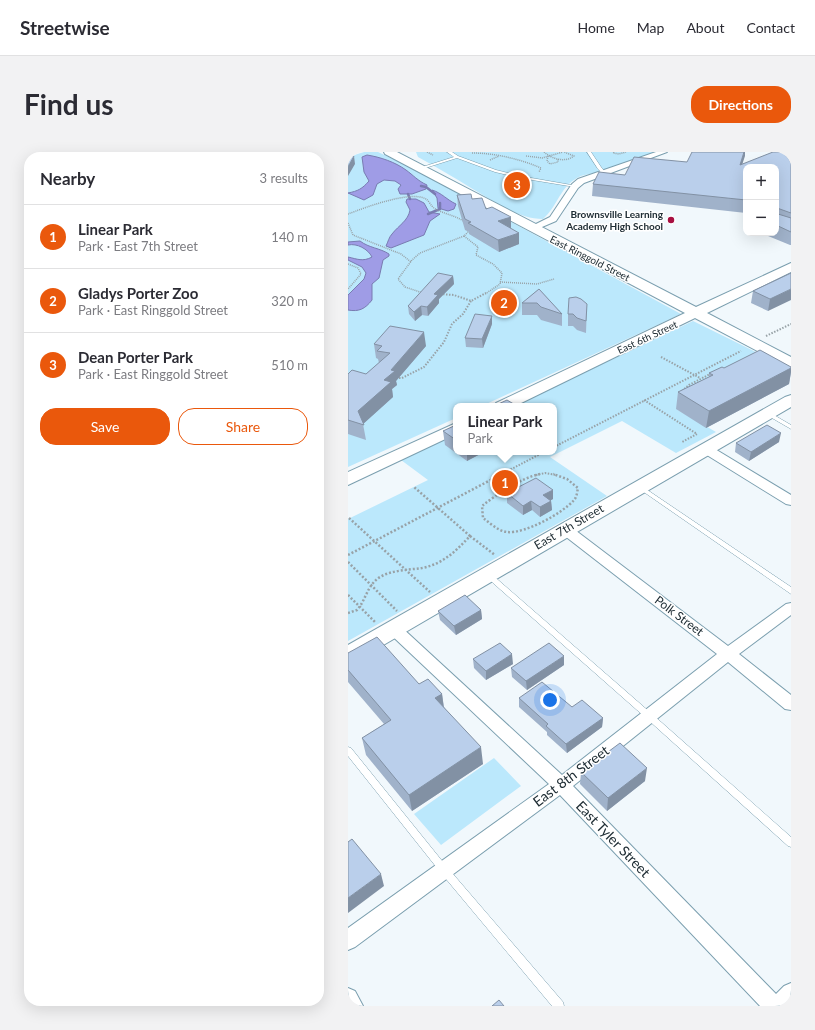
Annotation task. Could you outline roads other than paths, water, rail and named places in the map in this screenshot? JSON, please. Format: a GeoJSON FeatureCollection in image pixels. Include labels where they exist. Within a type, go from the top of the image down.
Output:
{"type":"FeatureCollection","features":[{"type":"Feature","properties":{"kind":"main road","name":"East Ringgold Street"},"geometry":{"type":"LineString","coordinates":[[389,152],[791,363]]}},
{"type":"Feature","properties":{"kind":"main road","name":"East 6th Street"},"geometry":{"type":"LineString","coordinates":[[508,403],[791,267]]}},
{"type":"Feature","properties":{"kind":"main road","name":"East 7th Street"},"geometry":{"type":"LineString","coordinates":[[348,655],[390,622],[566,530],[791,400]]}},
{"type":"Feature","properties":{"kind":"main road"},"geometry":{"type":"LineString","coordinates":[[348,479],[453,429]]}},
{"type":"Feature","properties":{"kind":"street"},"geometry":{"type":"LineString","coordinates":[[532,228],[553,220],[575,186],[581,181],[663,152]]}},
{"type":"Feature","properties":{"kind":"street"},"geometry":{"type":"LineString","coordinates":[[706,449],[791,501]]}},
{"type":"Feature","properties":{"kind":"street","name":"Polk Street"},"geometry":{"type":"LineString","coordinates":[[566,530],[791,704]]}},
{"type":"Feature","properties":{"kind":"street","name":"East 8th Street"},"geometry":{"type":"LineString","coordinates":[[348,940],[561,785],[728,654],[791,608]]}},
{"type":"Feature","properties":{"kind":"street","name":"East Tyler Street"},"geometry":{"type":"LineString","coordinates":[[390,622],[561,785],[774,1006]]}},
{"type":"Feature","properties":{"kind":"street"},"geometry":{"type":"LineString","coordinates":[[779,1006],[791,993]]}},
{"type":"Feature","properties":{"kind":"street"},"geometry":{"type":"LineString","coordinates":[[348,998],[353,1006]]}},
{"type":"Feature","properties":{"kind":"lane"},"geometry":{"type":"LineString","coordinates":[[450,152],[457,157],[502,172],[575,186]]}},
{"type":"Feature","properties":{"kind":"lane"},"geometry":{"type":"LineString","coordinates":[[588,152],[603,172]]}},
{"type":"Feature","properties":{"kind":"lane"},"geometry":{"type":"LineString","coordinates":[[421,168],[457,157]]}},
{"type":"Feature","properties":{"kind":"lane"},"geometry":{"type":"LineString","coordinates":[[767,413],[791,427]]}},
{"type":"Feature","properties":{"kind":"lane"},"geometry":{"type":"LineString","coordinates":[[640,487],[791,591]]}},
{"type":"Feature","properties":{"kind":"lane"},"geometry":{"type":"LineString","coordinates":[[495,581],[791,843]]}},
{"type":"Feature","properties":{"kind":"lane"},"geometry":{"type":"LineString","coordinates":[[348,750],[444,870],[559,1006]]}},
{"type":"Feature","properties":{"kind":"waterway"},"geometry":{"type":"LineString","coordinates":[[421,186],[426,187],[435,194]]}},
{"type":"Feature","properties":{"kind":"waterway"},"geometry":{"type":"LineString","coordinates":[[408,194],[410,199]]}},
{"type":"Feature","properties":{"kind":"waterway"},"geometry":{"type":"LineString","coordinates":[[428,214],[440,209],[440,203]]}},
{"type":"Feature","properties":{"kind":"place","name":"Dean Porter Park"},"geometry":{"type":"Point","coordinates":[517,185]}},
{"type":"Feature","properties":{"kind":"place","name":"Brownsville Learning Academy High School"},"geometry":{"type":"Point","coordinates":[671,220]}},
{"type":"Feature","properties":{"kind":"place","name":"Gladys Porter Zoo"},"geometry":{"type":"Point","coordinates":[504,303]}},
{"type":"Feature","properties":{"kind":"place","name":"Linear Park"},"geometry":{"type":"Point","coordinates":[505,483]}}]}
